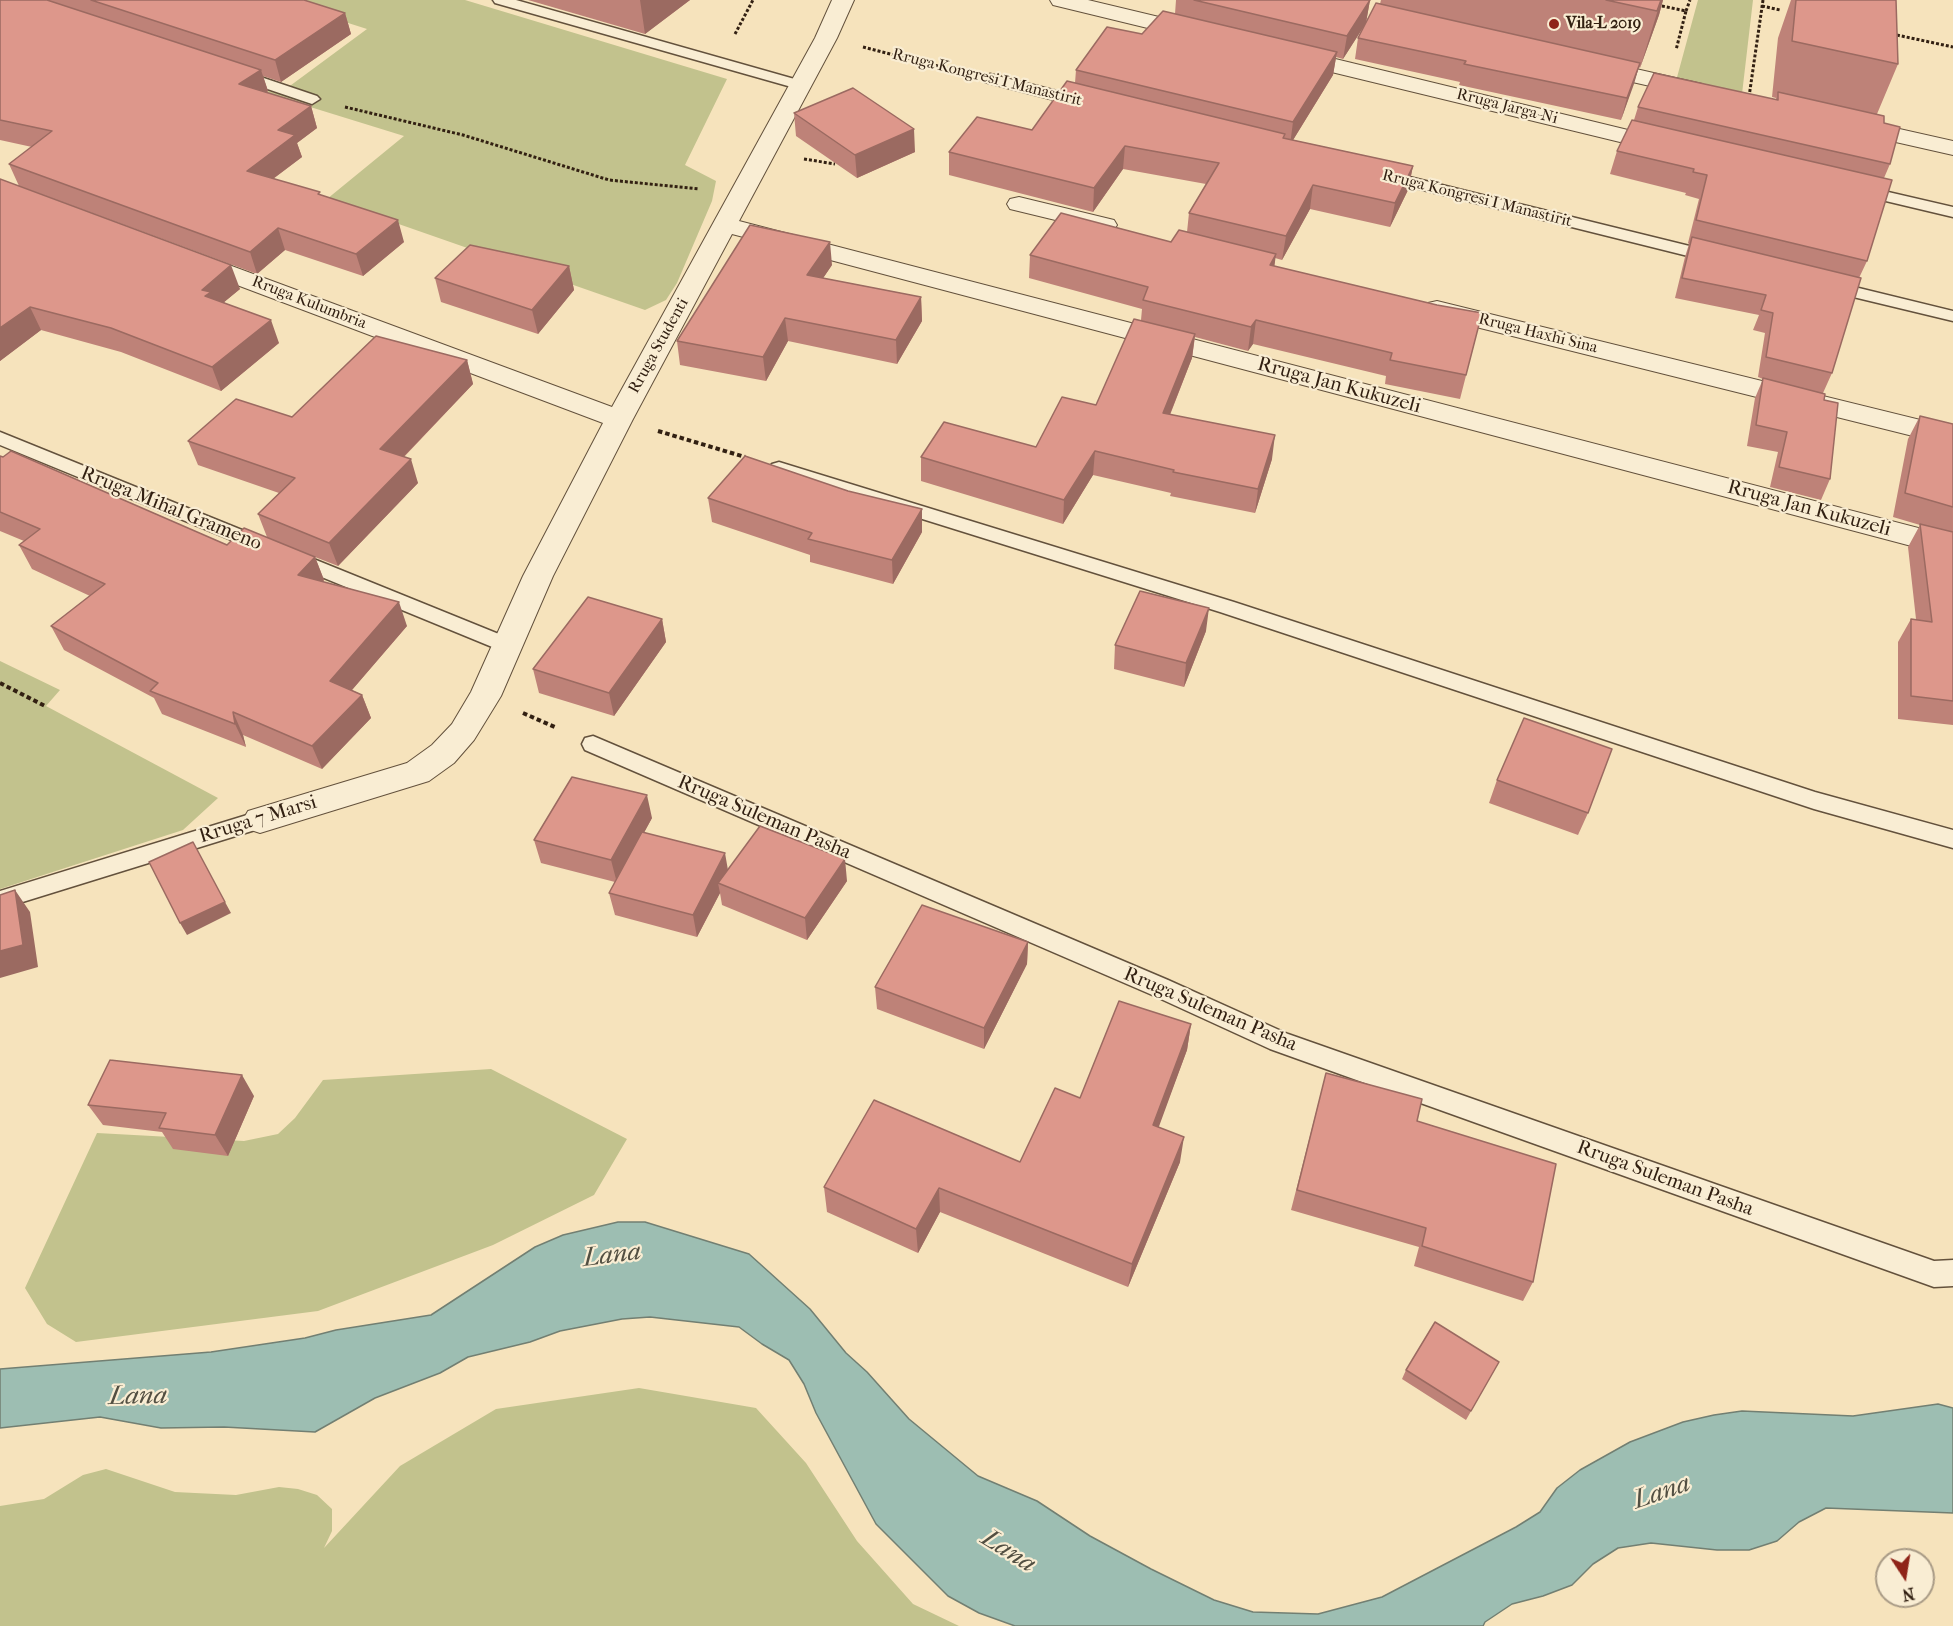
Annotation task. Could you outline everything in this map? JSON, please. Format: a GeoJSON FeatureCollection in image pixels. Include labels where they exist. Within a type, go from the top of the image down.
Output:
{"type":"FeatureCollection","features":[{"type":"Feature","properties":{"kind":"street","name":"Rruga Studenti"},"geometry":{"type":"LineString","coordinates":[[485,696],[538,576],[619,419],[826,38],[843,0]]}},
{"type":"Feature","properties":{"kind":"street"},"geometry":{"type":"LineString","coordinates":[[1061,0],[1213,36]]}},
{"type":"Feature","properties":{"kind":"street","name":"Rruga Jarga-Ni"},"geometry":{"type":"LineString","coordinates":[[1271,51],[1626,136]]}},
{"type":"Feature","properties":{"kind":"street"},"geometry":{"type":"LineString","coordinates":[[1567,60],[1749,102]]}},
{"type":"Feature","properties":{"kind":"street"},"geometry":{"type":"LineString","coordinates":[[1839,122],[1953,148]]}},
{"type":"Feature","properties":{"kind":"street"},"geometry":{"type":"LineString","coordinates":[[1019,204],[1123,230]]}},
{"type":"Feature","properties":{"kind":"street","name":"Rruga Jan Kukuzeli"},"geometry":{"type":"LineString","coordinates":[[725,225],[1953,547]]}},
{"type":"Feature","properties":{"kind":"street","name":"Rruga Kulumbria"},"geometry":{"type":"LineString","coordinates":[[166,250],[619,419]]}},
{"type":"Feature","properties":{"kind":"street","name":"Rruga Haxhi Sina"},"geometry":{"type":"LineString","coordinates":[[1411,302],[1953,437]]}},
{"type":"Feature","properties":{"kind":"street","name":"Rruga 7 Marsi"},"geometry":{"type":"LineString","coordinates":[[260,820],[418,772],[444,754],[463,732],[485,696]]}},
{"type":"Feature","properties":{"kind":"lane"},"geometry":{"type":"LineString","coordinates":[[500,0],[800,86]]}},
{"type":"Feature","properties":{"kind":"lane"},"geometry":{"type":"LineString","coordinates":[[222,69],[312,99]]}},
{"type":"Feature","properties":{"kind":"lane","name":"Rruga Kongresi I Manastirit"},"geometry":{"type":"LineString","coordinates":[[990,79],[1106,108]]}},
{"type":"Feature","properties":{"kind":"lane","name":"Rruga Kongresi I Manastirit"},"geometry":{"type":"LineString","coordinates":[[1361,171],[1732,262]]}},
{"type":"Feature","properties":{"kind":"lane"},"geometry":{"type":"LineString","coordinates":[[1838,185],[1953,212]]}},
{"type":"Feature","properties":{"kind":"lane"},"geometry":{"type":"LineString","coordinates":[[1814,282],[1953,316]]}},
{"type":"Feature","properties":{"kind":"lane","name":"Rruga Mihal Grameno"},"geometry":{"type":"LineString","coordinates":[[0,438],[509,646]]}},
{"type":"Feature","properties":{"kind":"lane"},"geometry":{"type":"LineString","coordinates":[[766,464],[1260,618],[1814,800],[1953,839]]}},
{"type":"Feature","properties":{"kind":"lane","name":"Rruga Suleman Pasha"},"geometry":{"type":"LineString","coordinates":[[593,744],[1159,987],[1279,1042],[1934,1274],[1953,1273]]}},
{"type":"Feature","properties":{"kind":"lane","name":"Rruga 7 Marsi"},"geometry":{"type":"LineString","coordinates":[[0,900],[260,820]]}},
{"type":"Feature","properties":{"kind":"path"},"geometry":{"type":"LineString","coordinates":[[1668,83],[1689,0]]}},
{"type":"Feature","properties":{"kind":"path"},"geometry":{"type":"LineString","coordinates":[[1749,102],[1763,0]]}},
{"type":"Feature","properties":{"kind":"path"},"geometry":{"type":"LineString","coordinates":[[1657,5],[1686,11]]}},
{"type":"Feature","properties":{"kind":"path"},"geometry":{"type":"LineString","coordinates":[[1762,6],[1780,10]]}},
{"type":"Feature","properties":{"kind":"path"},"geometry":{"type":"LineString","coordinates":[[1885,32],[1953,46]]}},
{"type":"Feature","properties":{"kind":"path","name":"Rruga Kongresi I Manastirit"},"geometry":{"type":"LineString","coordinates":[[826,38],[990,79]]}},
{"type":"Feature","properties":{"kind":"path"},"geometry":{"type":"LineString","coordinates":[[312,99],[463,135],[609,180],[743,193]]}},
{"type":"Feature","properties":{"kind":"path"},"geometry":{"type":"LineString","coordinates":[[619,419],[766,464]]}},
{"type":"Feature","properties":{"kind":"path"},"geometry":{"type":"LineString","coordinates":[[0,683],[45,706]]}},
{"type":"Feature","properties":{"kind":"path"},"geometry":{"type":"LineString","coordinates":[[485,696],[593,744]]}},
{"type":"Feature","properties":{"kind":"green space"},"geometry":{"type":"Polygon","coordinates":[[[276,0],[465,0],[727,79],[685,165],[716,181],[712,201],[677,283],[666,300],[645,310],[327,199],[404,136],[307,106],[220,165],[249,86],[279,94],[367,29],[276,0]]]}},
{"type":"Feature","properties":{"kind":"green space"},"geometry":{"type":"Polygon","coordinates":[[[1698,0],[1753,0],[1742,94],[1676,81],[1698,0]]]}},
{"type":"Feature","properties":{"kind":"green space"},"geometry":{"type":"Polygon","coordinates":[[[0,661],[60,690],[46,706],[218,798],[183,830],[0,889],[0,661]]]}},
{"type":"Feature","properties":{"kind":"green space"},"geometry":{"type":"Polygon","coordinates":[[[491,1069],[627,1139],[594,1195],[493,1245],[318,1311],[76,1342],[47,1324],[25,1288],[97,1133],[244,1141],[278,1134],[295,1118],[323,1080],[491,1069]]]}},
{"type":"Feature","properties":{"kind":"green space"},"geometry":{"type":"Polygon","coordinates":[[[639,1388],[756,1408],[806,1463],[857,1541],[913,1604],[959,1626],[0,1626],[0,1506],[44,1499],[83,1475],[106,1469],[175,1492],[236,1495],[279,1487],[298,1489],[317,1495],[332,1509],[332,1531],[324,1548],[400,1466],[496,1409],[639,1388]]]}},
{"type":"Feature","properties":{"kind":"water","name":"Lana"},"geometry":{"type":"Polygon","coordinates":[[[618,1222],[645,1222],[749,1254],[810,1309],[846,1353],[867,1372],[909,1419],[978,1476],[1037,1501],[1090,1536],[1151,1569],[1214,1600],[1253,1612],[1318,1614],[1382,1597],[1516,1527],[1540,1512],[1557,1488],[1580,1470],[1630,1442],[1683,1422],[1742,1411],[1853,1416],[1938,1404],[1953,1408],[1953,1513],[1826,1508],[1799,1522],[1777,1541],[1749,1550],[1717,1550],[1651,1543],[1618,1548],[1593,1564],[1572,1585],[1512,1604],[1485,1622],[1483,1626],[1015,1626],[979,1613],[948,1596],[876,1524],[816,1413],[804,1384],[789,1360],[739,1327],[650,1317],[622,1319],[560,1331],[530,1342],[468,1357],[440,1373],[375,1398],[315,1432],[224,1427],[161,1428],[100,1417],[0,1428],[0,1369],[211,1352],[431,1315],[535,1247],[563,1235],[618,1222]]]}},
{"type":"Feature","properties":{"kind":"building"},"geometry":{"type":"Polygon","coordinates":[[[0,0],[47,0],[261,70],[239,84],[311,106],[278,130],[295,135],[247,171],[320,192],[318,194],[398,220],[356,254],[278,228],[250,252],[9,164],[52,131],[0,120],[0,0]]]}},
{"type":"Feature","properties":{"kind":"building"},"geometry":{"type":"Polygon","coordinates":[[[91,0],[304,0],[345,13],[275,60],[91,0]]]}},
{"type":"Feature","properties":{"kind":"building"},"geometry":{"type":"Polygon","coordinates":[[[1194,0],[1370,0],[1347,36],[1194,0]]]}},
{"type":"Feature","properties":{"kind":"building"},"geometry":{"type":"Polygon","coordinates":[[[1606,0],[1661,0],[1657,11],[1606,0]]]}},
{"type":"Feature","properties":{"kind":"building"},"geometry":{"type":"Polygon","coordinates":[[[1796,0],[1896,0],[1898,64],[1792,41],[1796,0]]]}},
{"type":"Feature","properties":{"kind":"building"},"geometry":{"type":"Polygon","coordinates":[[[1376,3],[1640,63],[1627,98],[1464,64],[1466,61],[1358,38],[1376,3]]]}},
{"type":"Feature","properties":{"kind":"building"},"geometry":{"type":"Polygon","coordinates":[[[1163,11],[1337,52],[1293,122],[1076,70],[1107,27],[1142,34],[1163,11]]]}},
{"type":"Feature","properties":{"kind":"building"},"geometry":{"type":"Polygon","coordinates":[[[1654,73],[1778,100],[1778,92],[1884,116],[1884,123],[1900,127],[1890,164],[1638,107],[1654,73]]]}},
{"type":"Feature","properties":{"kind":"building"},"geometry":{"type":"Polygon","coordinates":[[[1067,81],[1285,134],[1283,138],[1413,166],[1395,203],[1313,185],[1286,236],[1189,213],[1219,163],[1125,146],[1094,188],[949,152],[977,117],[1032,130],[1067,81]]]}},
{"type":"Feature","properties":{"kind":"building"},"geometry":{"type":"Polygon","coordinates":[[[853,88],[914,129],[855,155],[794,113],[853,88]]]}},
{"type":"Feature","properties":{"kind":"building"},"geometry":{"type":"Polygon","coordinates":[[[1632,120],[1892,180],[1867,261],[1696,220],[1707,175],[1693,172],[1694,169],[1617,151],[1632,120]]]}},
{"type":"Feature","properties":{"kind":"building"},"geometry":{"type":"Polygon","coordinates":[[[0,179],[231,265],[202,290],[211,292],[205,296],[271,320],[212,367],[111,328],[30,307],[0,328],[0,179]]]}},
{"type":"Feature","properties":{"kind":"building"},"geometry":{"type":"Polygon","coordinates":[[[1061,213],[1171,242],[1179,230],[1276,254],[1270,265],[1437,305],[1482,313],[1466,375],[1390,360],[1392,353],[1256,320],[1251,327],[1143,300],[1148,287],[1030,255],[1061,213]]]}},
{"type":"Feature","properties":{"kind":"building"},"geometry":{"type":"Polygon","coordinates":[[[750,225],[830,242],[807,275],[921,297],[896,340],[785,318],[763,357],[677,341],[750,225]]]}},
{"type":"Feature","properties":{"kind":"building"},"geometry":{"type":"Polygon","coordinates":[[[1692,237],[1861,278],[1832,373],[1766,357],[1773,313],[1761,310],[1766,295],[1682,278],[1692,237]]]}},
{"type":"Feature","properties":{"kind":"building"},"geometry":{"type":"Polygon","coordinates":[[[470,245],[569,266],[532,310],[435,278],[470,245]]]}},
{"type":"Feature","properties":{"kind":"building"},"geometry":{"type":"Polygon","coordinates":[[[1134,319],[1195,334],[1163,413],[1275,435],[1258,489],[1173,472],[1174,470],[1095,451],[1064,500],[921,457],[944,422],[1036,447],[1062,397],[1096,405],[1134,319]]]}},
{"type":"Feature","properties":{"kind":"building"},"geometry":{"type":"Polygon","coordinates":[[[376,336],[467,360],[380,449],[411,459],[329,543],[258,514],[295,478],[188,441],[236,399],[292,417],[376,336]]]}},
{"type":"Feature","properties":{"kind":"building"},"geometry":{"type":"Polygon","coordinates":[[[1763,378],[1825,394],[1824,400],[1838,403],[1830,479],[1779,467],[1787,432],[1756,425],[1763,378]]]}},
{"type":"Feature","properties":{"kind":"building"},"geometry":{"type":"Polygon","coordinates":[[[1920,416],[1953,424],[1953,507],[1905,493],[1920,416]]]}},
{"type":"Feature","properties":{"kind":"building"},"geometry":{"type":"Polygon","coordinates":[[[11,451],[227,545],[244,528],[315,557],[298,575],[399,602],[330,681],[362,695],[312,746],[233,712],[235,724],[150,691],[158,683],[51,626],[105,584],[19,545],[40,529],[0,512],[0,456],[3,457],[11,451]]]}},
{"type":"Feature","properties":{"kind":"building"},"geometry":{"type":"Polygon","coordinates":[[[745,456],[848,491],[922,509],[892,560],[808,539],[812,533],[708,498],[745,456]]]}},
{"type":"Feature","properties":{"kind":"building"},"geometry":{"type":"Polygon","coordinates":[[[1920,524],[1953,532],[1953,701],[1911,696],[1911,619],[1932,622],[1920,524]]]}},
{"type":"Feature","properties":{"kind":"building"},"geometry":{"type":"Polygon","coordinates":[[[1140,591],[1209,608],[1186,663],[1115,645],[1140,591]]]}},
{"type":"Feature","properties":{"kind":"building"},"geometry":{"type":"Polygon","coordinates":[[[588,597],[662,619],[609,693],[533,669],[588,597]]]}},
{"type":"Feature","properties":{"kind":"building"},"geometry":{"type":"Polygon","coordinates":[[[1524,718],[1612,749],[1588,813],[1497,780],[1524,718]]]}},
{"type":"Feature","properties":{"kind":"building"},"geometry":{"type":"Polygon","coordinates":[[[572,777],[647,795],[611,860],[534,840],[572,777]]]}},
{"type":"Feature","properties":{"kind":"building"},"geometry":{"type":"Polygon","coordinates":[[[760,826],[845,859],[805,918],[718,883],[760,826]]]}},
{"type":"Feature","properties":{"kind":"building"},"geometry":{"type":"Polygon","coordinates":[[[642,832],[725,853],[693,915],[609,893],[642,832]]]}},
{"type":"Feature","properties":{"kind":"building"},"geometry":{"type":"Polygon","coordinates":[[[193,842],[225,902],[180,923],[149,862],[193,842]]]}},
{"type":"Feature","properties":{"kind":"building"},"geometry":{"type":"Polygon","coordinates":[[[15,890],[23,945],[0,951],[0,895],[15,890]]]}},
{"type":"Feature","properties":{"kind":"building"},"geometry":{"type":"Polygon","coordinates":[[[922,905],[1028,942],[984,1028],[875,987],[922,905]]]}},
{"type":"Feature","properties":{"kind":"building"},"geometry":{"type":"Polygon","coordinates":[[[1119,1001],[1191,1024],[1153,1125],[1184,1137],[1132,1264],[939,1188],[916,1229],[824,1187],[874,1100],[1020,1162],[1055,1088],[1080,1098],[1119,1001]]]}},
{"type":"Feature","properties":{"kind":"building"},"geometry":{"type":"Polygon","coordinates":[[[110,1060],[242,1075],[215,1135],[159,1128],[166,1113],[88,1105],[110,1060]]]}},
{"type":"Feature","properties":{"kind":"building"},"geometry":{"type":"Polygon","coordinates":[[[1326,1073],[1422,1099],[1417,1121],[1556,1164],[1533,1282],[1422,1246],[1426,1228],[1297,1190],[1326,1073]]]}},
{"type":"Feature","properties":{"kind":"building"},"geometry":{"type":"Polygon","coordinates":[[[1435,1322],[1499,1362],[1471,1411],[1406,1370],[1435,1322]]]}},
{"type":"Feature","properties":{"kind":"place","name":"Vila-L 2019"},"geometry":{"type":"Point","coordinates":[1554,24]}}]}
